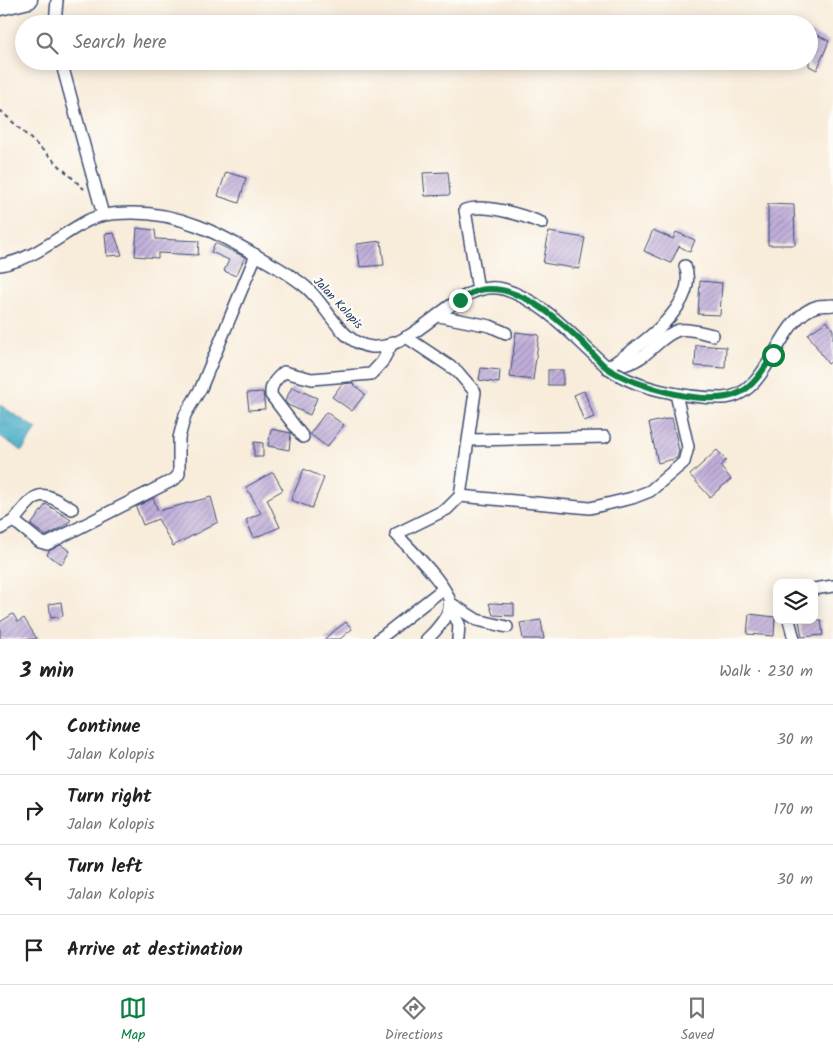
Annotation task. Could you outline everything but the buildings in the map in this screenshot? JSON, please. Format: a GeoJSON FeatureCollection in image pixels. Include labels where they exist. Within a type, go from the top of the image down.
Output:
{"type":"FeatureCollection","features":[{"type":"Feature","properties":{"kind":"highway"},"geometry":{"type":"LineString","coordinates":[[0,7],[29,0]]}},
{"type":"Feature","properties":{"kind":"street"},"geometry":{"type":"LineString","coordinates":[[56,15],[57,0]]}},
{"type":"Feature","properties":{"kind":"street"},"geometry":{"type":"LineString","coordinates":[[63,70],[103,215]]}},
{"type":"Feature","properties":{"kind":"street"},"geometry":{"type":"LineString","coordinates":[[542,223],[521,215],[474,207],[465,210],[478,290],[502,288],[524,298],[573,333],[608,368],[634,381],[676,394],[726,398],[740,393],[751,386],[792,326],[808,311],[818,306],[833,305]]}},
{"type":"Feature","properties":{"kind":"street","name":"Jalan Kolopis"},"geometry":{"type":"LineString","coordinates":[[0,265],[26,259],[88,220],[103,215],[146,213],[174,218],[220,233],[256,255],[308,288],[345,333],[360,344],[379,347],[406,337],[478,290]]}},
{"type":"Feature","properties":{"kind":"street"},"geometry":{"type":"LineString","coordinates":[[14,521],[40,542],[47,544],[174,479],[179,474],[179,438],[185,415],[201,388],[256,255]]}},
{"type":"Feature","properties":{"kind":"street"},"geometry":{"type":"LineString","coordinates":[[608,368],[653,334],[678,305],[688,284],[685,266]]}},
{"type":"Feature","properties":{"kind":"street"},"geometry":{"type":"LineString","coordinates":[[440,316],[490,326],[506,333]]}},
{"type":"Feature","properties":{"kind":"street"},"geometry":{"type":"LineString","coordinates":[[619,360],[627,364],[642,358],[672,334],[680,330],[713,335]]}},
{"type":"Feature","properties":{"kind":"street"},"geometry":{"type":"LineString","coordinates":[[406,337],[457,371],[475,392],[470,440],[460,496],[447,509],[396,534],[434,575],[443,589],[459,624],[458,639]]}},
{"type":"Feature","properties":{"kind":"street"},"geometry":{"type":"LineString","coordinates":[[303,437],[271,395],[270,389],[274,382],[284,372],[312,379],[371,374],[382,362],[393,342]]}},
{"type":"Feature","properties":{"kind":"street"},"geometry":{"type":"LineString","coordinates":[[460,496],[590,508],[632,498],[650,490],[684,462],[688,455],[688,447],[676,394]]}},
{"type":"Feature","properties":{"kind":"street"},"geometry":{"type":"LineString","coordinates":[[470,440],[605,438]]}},
{"type":"Feature","properties":{"kind":"street"},"geometry":{"type":"LineString","coordinates":[[0,529],[7,523],[14,521],[28,503],[40,495],[48,495],[72,509]]}},
{"type":"Feature","properties":{"kind":"street"},"geometry":{"type":"LineString","coordinates":[[818,588],[833,586]]}},
{"type":"Feature","properties":{"kind":"street"},"geometry":{"type":"LineString","coordinates":[[379,639],[443,589]]}},
{"type":"Feature","properties":{"kind":"street"},"geometry":{"type":"LineString","coordinates":[[450,605],[477,620],[506,627]]}},
{"type":"Feature","properties":{"kind":"street"},"geometry":{"type":"LineString","coordinates":[[427,639],[440,624],[450,605]]}},
{"type":"Feature","properties":{"kind":"street"},"geometry":{"type":"LineString","coordinates":[[790,624],[794,639]]}},
{"type":"Feature","properties":{"kind":"path"},"geometry":{"type":"LineString","coordinates":[[0,110],[89,194]]}},
{"type":"Feature","properties":{"kind":"water"},"geometry":{"type":"Polygon","coordinates":[[[0,405],[37,429],[22,451],[0,436],[0,405]]]}},
{"type":"Feature","properties":{"kind":"route"},"geometry":{"type":"LineString","coordinates":[[460,300],[478,290],[502,288],[524,298],[547,313],[573,333],[608,368],[634,381],[676,394],[726,398],[740,393],[751,386],[773,355]]}}]}
